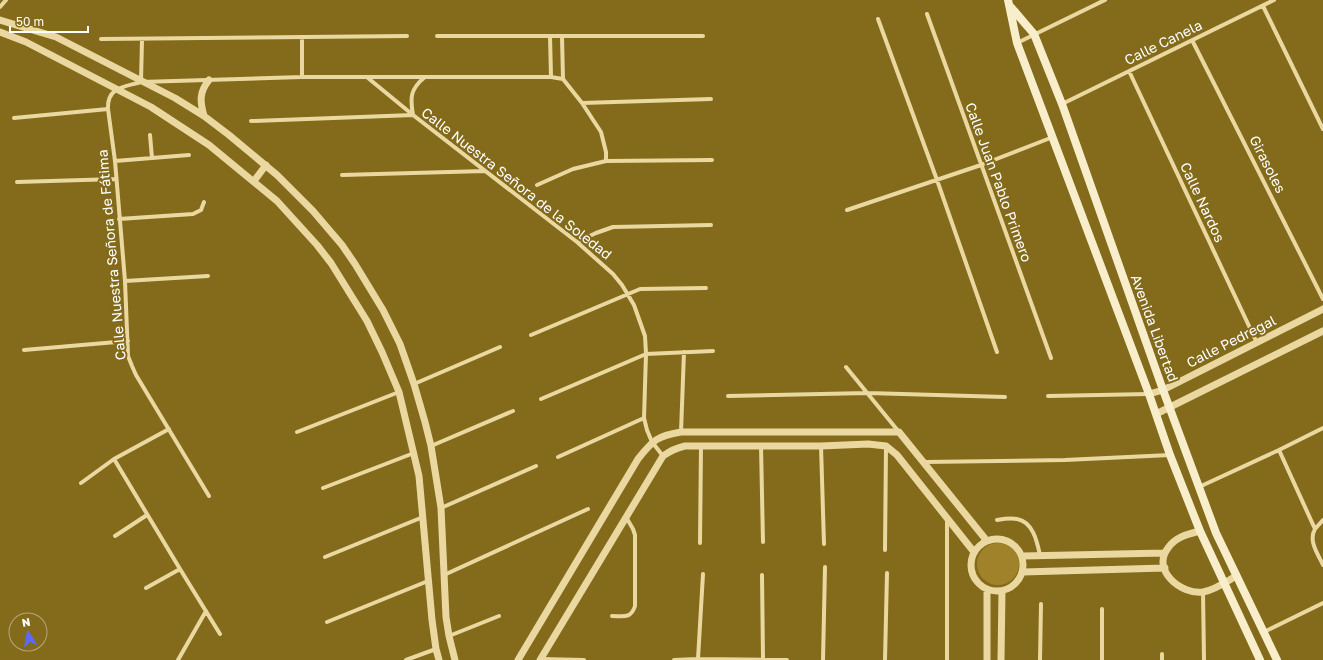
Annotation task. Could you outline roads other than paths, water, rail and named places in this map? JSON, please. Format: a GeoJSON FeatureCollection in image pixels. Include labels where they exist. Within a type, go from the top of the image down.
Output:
{"type":"FeatureCollection","features":[{"type":"Feature","properties":{"kind":"main road","name":"Avenida Libertad"},"geometry":{"type":"LineString","coordinates":[[1009,3],[1034,34],[1062,104],[1163,390],[1216,533],[1277,660]]}},
{"type":"Feature","properties":{"kind":"main road","name":"Avenida Libertad"},"geometry":{"type":"LineString","coordinates":[[1009,3],[1017,42],[1149,394],[1170,455],[1200,531],[1260,660]]}},
{"type":"Feature","properties":{"kind":"street"},"geometry":{"type":"LineString","coordinates":[[0,7],[6,0]]}},
{"type":"Feature","properties":{"kind":"street"},"geometry":{"type":"LineString","coordinates":[[1017,42],[1105,0]]}},
{"type":"Feature","properties":{"kind":"street","name":"Calle Canela"},"geometry":{"type":"LineString","coordinates":[[1062,104],[1274,0]]}},
{"type":"Feature","properties":{"kind":"street"},"geometry":{"type":"LineString","coordinates":[[1263,6],[1323,129]]}},
{"type":"Feature","properties":{"kind":"street","name":"Calle Juan Pablo Primero"},"geometry":{"type":"LineString","coordinates":[[927,14],[1051,358]]}},
{"type":"Feature","properties":{"kind":"street"},"geometry":{"type":"LineString","coordinates":[[878,19],[938,180],[996,352]]}},
{"type":"Feature","properties":{"kind":"street"},"geometry":{"type":"LineString","coordinates":[[0,20],[56,37],[141,82],[175,98],[204,116],[266,165],[313,211],[342,245],[355,264],[396,337],[414,384],[431,446],[441,508],[446,618],[455,660]]}},
{"type":"Feature","properties":{"kind":"street"},"geometry":{"type":"LineString","coordinates":[[0,32],[26,42],[156,110],[203,140],[277,201],[331,263],[367,321],[399,392],[419,476],[432,620],[439,660]]}},
{"type":"Feature","properties":{"kind":"street"},"geometry":{"type":"LineString","coordinates":[[101,40],[407,36]]}},
{"type":"Feature","properties":{"kind":"street"},"geometry":{"type":"LineString","coordinates":[[437,36],[703,36]]}},
{"type":"Feature","properties":{"kind":"street"},"geometry":{"type":"LineString","coordinates":[[550,36],[551,77]]}},
{"type":"Feature","properties":{"kind":"street"},"geometry":{"type":"LineString","coordinates":[[562,37],[563,79],[582,103],[601,132],[606,152],[606,161]]}},
{"type":"Feature","properties":{"kind":"street"},"geometry":{"type":"LineString","coordinates":[[302,38],[302,77]]}},
{"type":"Feature","properties":{"kind":"street"},"geometry":{"type":"LineString","coordinates":[[141,82],[142,40]]}},
{"type":"Feature","properties":{"kind":"street","name":"Girasoles"},"geometry":{"type":"LineString","coordinates":[[1192,40],[1323,299]]}},
{"type":"Feature","properties":{"kind":"street","name":"Calle Nardos"},"geometry":{"type":"LineString","coordinates":[[1130,71],[1257,343]]}},
{"type":"Feature","properties":{"kind":"street"},"geometry":{"type":"LineString","coordinates":[[116,90],[141,82],[302,77],[551,77],[563,79]]}},
{"type":"Feature","properties":{"kind":"street"},"geometry":{"type":"LineString","coordinates":[[251,121],[413,115],[412,93],[417,84],[425,77]]}},
{"type":"Feature","properties":{"kind":"street","name":"Calle Nuestra Señora de la Soledad"},"geometry":{"type":"LineString","coordinates":[[368,78],[413,115],[577,242],[614,274],[628,294],[642,326],[646,343],[644,418],[652,442],[662,456]]}},
{"type":"Feature","properties":{"kind":"street"},"geometry":{"type":"LineString","coordinates":[[204,116],[201,105],[201,96],[204,87],[209,80]]}},
{"type":"Feature","properties":{"kind":"street","name":"Calle Nuestra Señora de Fátima"},"geometry":{"type":"LineString","coordinates":[[116,90],[111,93],[109,97],[108,109],[115,161],[125,281],[128,356],[132,366],[209,496]]}},
{"type":"Feature","properties":{"kind":"street"},"geometry":{"type":"LineString","coordinates":[[582,103],[711,99]]}},
{"type":"Feature","properties":{"kind":"street"},"geometry":{"type":"LineString","coordinates":[[14,118],[108,109]]}},
{"type":"Feature","properties":{"kind":"street"},"geometry":{"type":"LineString","coordinates":[[150,135],[152,158]]}},
{"type":"Feature","properties":{"kind":"street"},"geometry":{"type":"LineString","coordinates":[[847,210],[981,165],[1053,137]]}},
{"type":"Feature","properties":{"kind":"street"},"geometry":{"type":"LineString","coordinates":[[115,161],[189,155]]}},
{"type":"Feature","properties":{"kind":"street"},"geometry":{"type":"LineString","coordinates":[[537,185],[573,169],[606,161],[712,160]]}},
{"type":"Feature","properties":{"kind":"street"},"geometry":{"type":"LineString","coordinates":[[254,181],[266,165]]}},
{"type":"Feature","properties":{"kind":"street"},"geometry":{"type":"LineString","coordinates":[[342,175],[485,171]]}},
{"type":"Feature","properties":{"kind":"street"},"geometry":{"type":"LineString","coordinates":[[17,182],[116,179]]}},
{"type":"Feature","properties":{"kind":"street"},"geometry":{"type":"LineString","coordinates":[[119,219],[193,214],[201,210],[204,202]]}},
{"type":"Feature","properties":{"kind":"street"},"geometry":{"type":"LineString","coordinates":[[577,242],[613,227],[710,225]]}},
{"type":"Feature","properties":{"kind":"street"},"geometry":{"type":"LineString","coordinates":[[125,281],[208,276]]}},
{"type":"Feature","properties":{"kind":"street"},"geometry":{"type":"LineString","coordinates":[[531,335],[645,288],[706,288]]}},
{"type":"Feature","properties":{"kind":"street","name":"Calle Pedregal"},"geometry":{"type":"LineString","coordinates":[[1149,394],[1163,390],[1323,309]]}},
{"type":"Feature","properties":{"kind":"street"},"geometry":{"type":"LineString","coordinates":[[1156,414],[1323,330]]}},
{"type":"Feature","properties":{"kind":"street"},"geometry":{"type":"LineString","coordinates":[[24,350],[128,341]]}},
{"type":"Feature","properties":{"kind":"street"},"geometry":{"type":"LineString","coordinates":[[414,384],[500,347]]}},
{"type":"Feature","properties":{"kind":"street"},"geometry":{"type":"LineString","coordinates":[[540,399],[646,354],[713,351]]}},
{"type":"Feature","properties":{"kind":"street"},"geometry":{"type":"LineString","coordinates":[[681,432],[684,352]]}},
{"type":"Feature","properties":{"kind":"street"},"geometry":{"type":"LineString","coordinates":[[846,367],[987,541]]}},
{"type":"Feature","properties":{"kind":"street"},"geometry":{"type":"LineString","coordinates":[[297,432],[399,392]]}},
{"type":"Feature","properties":{"kind":"street"},"geometry":{"type":"LineString","coordinates":[[728,396],[868,393],[1005,397]]}},
{"type":"Feature","properties":{"kind":"street"},"geometry":{"type":"LineString","coordinates":[[1048,396],[1149,394]]}},
{"type":"Feature","properties":{"kind":"street"},"geometry":{"type":"LineString","coordinates":[[431,446],[513,411]]}},
{"type":"Feature","properties":{"kind":"street"},"geometry":{"type":"LineString","coordinates":[[558,457],[644,418]]}},
{"type":"Feature","properties":{"kind":"street"},"geometry":{"type":"LineString","coordinates":[[1199,488],[1323,428]]}},
{"type":"Feature","properties":{"kind":"street"},"geometry":{"type":"LineString","coordinates":[[81,483],[114,459],[169,429]]}},
{"type":"Feature","properties":{"kind":"street"},"geometry":{"type":"LineString","coordinates":[[518,660],[638,459],[652,442],[659,438],[681,432],[899,432]]}},
{"type":"Feature","properties":{"kind":"street"},"geometry":{"type":"LineString","coordinates":[[584,660],[540,659],[662,456],[670,451],[685,446],[821,446],[868,444],[886,446],[898,455],[947,520],[974,552]]}},
{"type":"Feature","properties":{"kind":"street"},"geometry":{"type":"LineString","coordinates":[[700,542],[701,446]]}},
{"type":"Feature","properties":{"kind":"street"},"geometry":{"type":"LineString","coordinates":[[761,446],[763,542]]}},
{"type":"Feature","properties":{"kind":"street"},"geometry":{"type":"LineString","coordinates":[[821,446],[824,544]]}},
{"type":"Feature","properties":{"kind":"street"},"geometry":{"type":"LineString","coordinates":[[885,550],[886,446]]}},
{"type":"Feature","properties":{"kind":"street"},"geometry":{"type":"LineString","coordinates":[[1279,450],[1315,529]]}},
{"type":"Feature","properties":{"kind":"street"},"geometry":{"type":"LineString","coordinates":[[323,488],[414,452]]}},
{"type":"Feature","properties":{"kind":"street"},"geometry":{"type":"LineString","coordinates":[[923,462],[1065,460],[1170,455]]}},
{"type":"Feature","properties":{"kind":"street"},"geometry":{"type":"LineString","coordinates":[[114,459],[220,634]]}},
{"type":"Feature","properties":{"kind":"street"},"geometry":{"type":"LineString","coordinates":[[441,508],[536,466]]}},
{"type":"Feature","properties":{"kind":"street"},"geometry":{"type":"LineString","coordinates":[[444,575],[588,509]]}},
{"type":"Feature","properties":{"kind":"street"},"geometry":{"type":"LineString","coordinates":[[114,536],[147,515]]}},
{"type":"Feature","properties":{"kind":"street"},"geometry":{"type":"LineString","coordinates":[[325,557],[423,517]]}},
{"type":"Feature","properties":{"kind":"street"},"geometry":{"type":"LineString","coordinates":[[612,616],[628,616],[631,614],[635,606],[635,535],[634,529],[626,517]]}},
{"type":"Feature","properties":{"kind":"street"},"geometry":{"type":"LineString","coordinates":[[997,520],[1016,518],[1025,522],[1035,537],[1040,555]]}},
{"type":"Feature","properties":{"kind":"street"},"geometry":{"type":"LineString","coordinates":[[947,520],[947,660]]}},
{"type":"Feature","properties":{"kind":"street"},"geometry":{"type":"LineString","coordinates":[[1323,520],[1313,532],[1313,543],[1323,565]]}},
{"type":"Feature","properties":{"kind":"street"},"geometry":{"type":"LineString","coordinates":[[1200,531],[1176,540],[1168,548],[1165,553],[1164,561],[1165,568],[1170,579],[1179,587],[1191,592],[1203,592],[1224,584],[1236,576]]}},
{"type":"Feature","properties":{"kind":"street"},"geometry":{"type":"LineString","coordinates":[[1004,539],[1012,542],[1023,556],[1023,572],[1020,579],[1009,588],[1002,591],[987,589],[977,581],[971,570],[971,561],[974,552],[979,546],[987,541],[1004,539]]}},
{"type":"Feature","properties":{"kind":"street"},"geometry":{"type":"LineString","coordinates":[[1023,556],[1165,553]]}},
{"type":"Feature","properties":{"kind":"street"},"geometry":{"type":"LineString","coordinates":[[823,660],[825,567]]}},
{"type":"Feature","properties":{"kind":"street"},"geometry":{"type":"LineString","coordinates":[[1023,572],[1165,568]]}},
{"type":"Feature","properties":{"kind":"street"},"geometry":{"type":"LineString","coordinates":[[146,588],[180,569]]}},
{"type":"Feature","properties":{"kind":"street"},"geometry":{"type":"LineString","coordinates":[[885,660],[887,573]]}},
{"type":"Feature","properties":{"kind":"street"},"geometry":{"type":"LineString","coordinates":[[699,659],[703,574]]}},
{"type":"Feature","properties":{"kind":"street"},"geometry":{"type":"LineString","coordinates":[[762,575],[763,659]]}},
{"type":"Feature","properties":{"kind":"street"},"geometry":{"type":"LineString","coordinates":[[327,622],[428,581]]}},
{"type":"Feature","properties":{"kind":"street"},"geometry":{"type":"LineString","coordinates":[[987,589],[987,660]]}},
{"type":"Feature","properties":{"kind":"street"},"geometry":{"type":"LineString","coordinates":[[1001,660],[1002,591]]}},
{"type":"Feature","properties":{"kind":"street"},"geometry":{"type":"LineString","coordinates":[[1203,592],[1204,660]]}},
{"type":"Feature","properties":{"kind":"street"},"geometry":{"type":"LineString","coordinates":[[1264,632],[1323,603]]}},
{"type":"Feature","properties":{"kind":"street"},"geometry":{"type":"LineString","coordinates":[[1040,660],[1041,604]]}},
{"type":"Feature","properties":{"kind":"street"},"geometry":{"type":"LineString","coordinates":[[1102,609],[1102,660]]}},
{"type":"Feature","properties":{"kind":"street"},"geometry":{"type":"LineString","coordinates":[[178,660],[206,611]]}},
{"type":"Feature","properties":{"kind":"street"},"geometry":{"type":"LineString","coordinates":[[449,636],[499,616]]}},
{"type":"Feature","properties":{"kind":"street"},"geometry":{"type":"LineString","coordinates":[[406,660],[436,649]]}},
{"type":"Feature","properties":{"kind":"street"},"geometry":{"type":"LineString","coordinates":[[1162,654],[1162,660]]}},
{"type":"Feature","properties":{"kind":"street"},"geometry":{"type":"LineString","coordinates":[[674,660],[787,660]]}}]}
